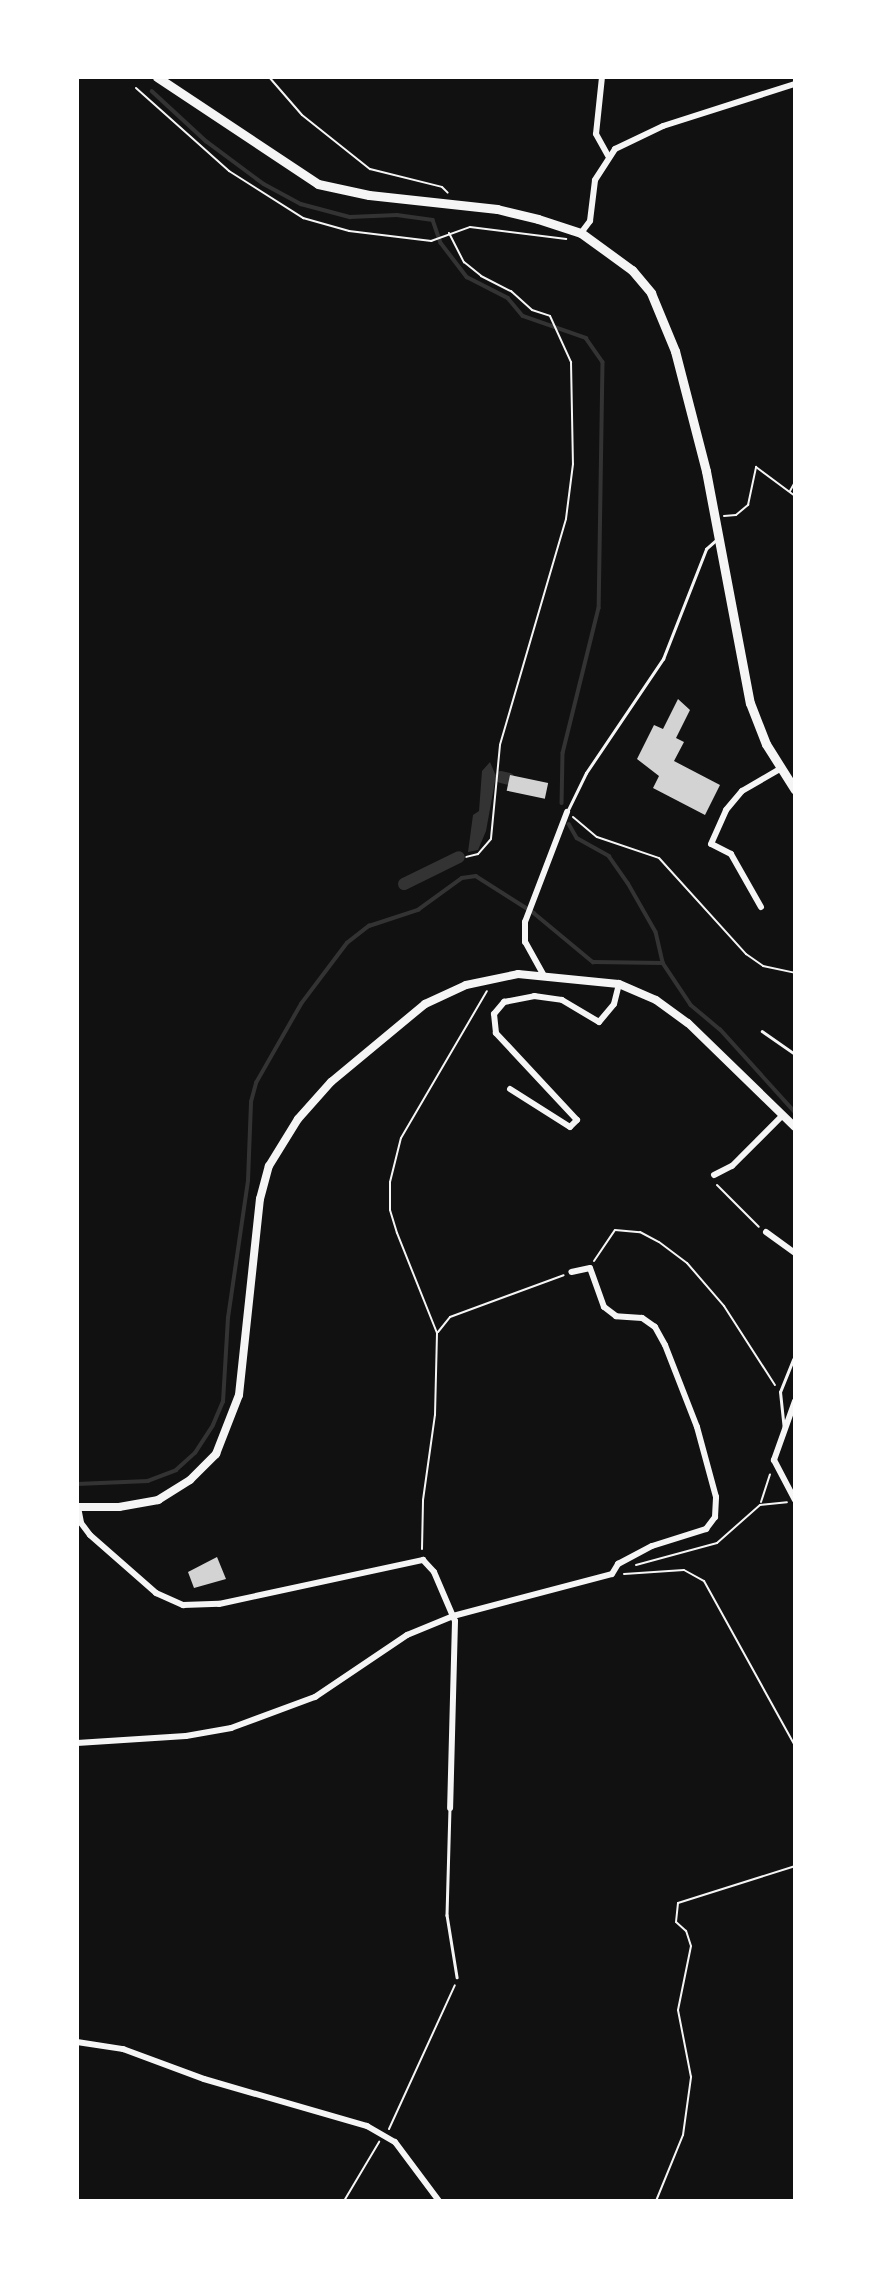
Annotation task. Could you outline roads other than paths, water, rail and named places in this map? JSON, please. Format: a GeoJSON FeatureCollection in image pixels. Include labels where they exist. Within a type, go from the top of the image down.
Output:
{"type":"FeatureCollection","features":[{"type":"Feature","properties":{"kind":"main road"},"geometry":{"type":"LineString","coordinates":[[157,77],[273,158],[331,188],[497,209],[581,233],[632,270],[665,322],[695,425],[750,703],[780,768],[795,790]]}},
{"type":"Feature","properties":{"kind":"street"},"geometry":{"type":"LineString","coordinates":[[602,77],[596,134],[608,156]]}},
{"type":"Feature","properties":{"kind":"street"},"geometry":{"type":"LineString","coordinates":[[581,233],[590,221],[595,180],[608,156],[625,142],[663,126],[795,84]]}},
{"type":"Feature","properties":{"kind":"street"},"geometry":{"type":"LineString","coordinates":[[761,907],[731,854],[711,844],[726,810],[742,791],[780,768]]}},
{"type":"Feature","properties":{"kind":"street"},"geometry":{"type":"LineString","coordinates":[[543,974],[525,942],[527,914],[567,812]]}},
{"type":"Feature","properties":{"kind":"street"},"geometry":{"type":"LineString","coordinates":[[450,1808],[453,1616],[434,1572],[423,1560],[219,1604],[167,1601],[90,1535],[81,1523],[78,1507],[119,1507],[158,1500],[190,1480],[216,1454],[239,1395],[260,1199],[269,1166],[282,1141],[331,1082],[389,1030],[425,1004],[491,977],[543,974],[620,984],[656,1000],[688,1023],[781,1117],[795,1127]]}},
{"type":"Feature","properties":{"kind":"street"},"geometry":{"type":"LineString","coordinates":[[510,1089],[570,1127],[577,1120],[496,1033],[494,1014],[504,1002],[534,996],[562,1000],[599,1022],[614,1004],[620,984]]}},
{"type":"Feature","properties":{"kind":"street"},"geometry":{"type":"LineString","coordinates":[[714,1174],[732,1166],[781,1117]]}},
{"type":"Feature","properties":{"kind":"street"},"geometry":{"type":"LineString","coordinates":[[766,1232],[795,1253]]}},
{"type":"Feature","properties":{"kind":"street"},"geometry":{"type":"LineString","coordinates":[[77,1743],[186,1736],[231,1728],[315,1697],[388,1644],[453,1616],[612,1574],[618,1564],[652,1546],[706,1529],[715,1517],[716,1497],[697,1427],[655,1326],[642,1318],[617,1316],[604,1307],[590,1268],[571,1272]]}},
{"type":"Feature","properties":{"kind":"street"},"geometry":{"type":"LineString","coordinates":[[795,1401],[774,1460],[795,1502]]}},
{"type":"Feature","properties":{"kind":"street"},"geometry":{"type":"LineString","coordinates":[[77,2042],[123,2049],[385,2134],[406,2153],[439,2201]]}},
{"type":"Feature","properties":{"kind":"lane"},"geometry":{"type":"LineString","coordinates":[[567,812],[586,773],[663,659],[706,549],[719,540]]}},
{"type":"Feature","properties":{"kind":"lane"},"geometry":{"type":"LineString","coordinates":[[762,1031],[795,1054]]}},
{"type":"Feature","properties":{"kind":"lane"},"geometry":{"type":"LineString","coordinates":[[784,1430],[780,1392],[793,1360]]}},
{"type":"Feature","properties":{"kind":"lane"},"geometry":{"type":"LineString","coordinates":[[450,1808],[447,1915],[457,1977]]}},
{"type":"Feature","properties":{"kind":"waterway"},"geometry":{"type":"LineString","coordinates":[[152,91],[206,141],[264,184],[301,204],[350,217],[397,215],[433,220],[441,243],[467,277],[508,298],[523,316],[586,338],[603,362],[599,608],[563,753],[562,803]]}},
{"type":"Feature","properties":{"kind":"waterway"},"geometry":{"type":"LineString","coordinates":[[501,777],[509,779]]}},
{"type":"Feature","properties":{"kind":"waterway"},"geometry":{"type":"LineString","coordinates":[[569,824],[577,838],[609,856],[628,883],[656,932],[663,963],[691,1005],[720,1029],[795,1112]]}},
{"type":"Feature","properties":{"kind":"waterway"},"geometry":{"type":"LineString","coordinates":[[404,884],[459,857]]}},
{"type":"Feature","properties":{"kind":"waterway"},"geometry":{"type":"LineString","coordinates":[[77,1484],[148,1481],[176,1470],[195,1453],[213,1425],[223,1402],[228,1318],[248,1181],[251,1102],[256,1083],[301,1004],[347,943],[369,926],[418,910],[462,878],[476,876],[534,913],[593,962],[663,963]]}}]}
